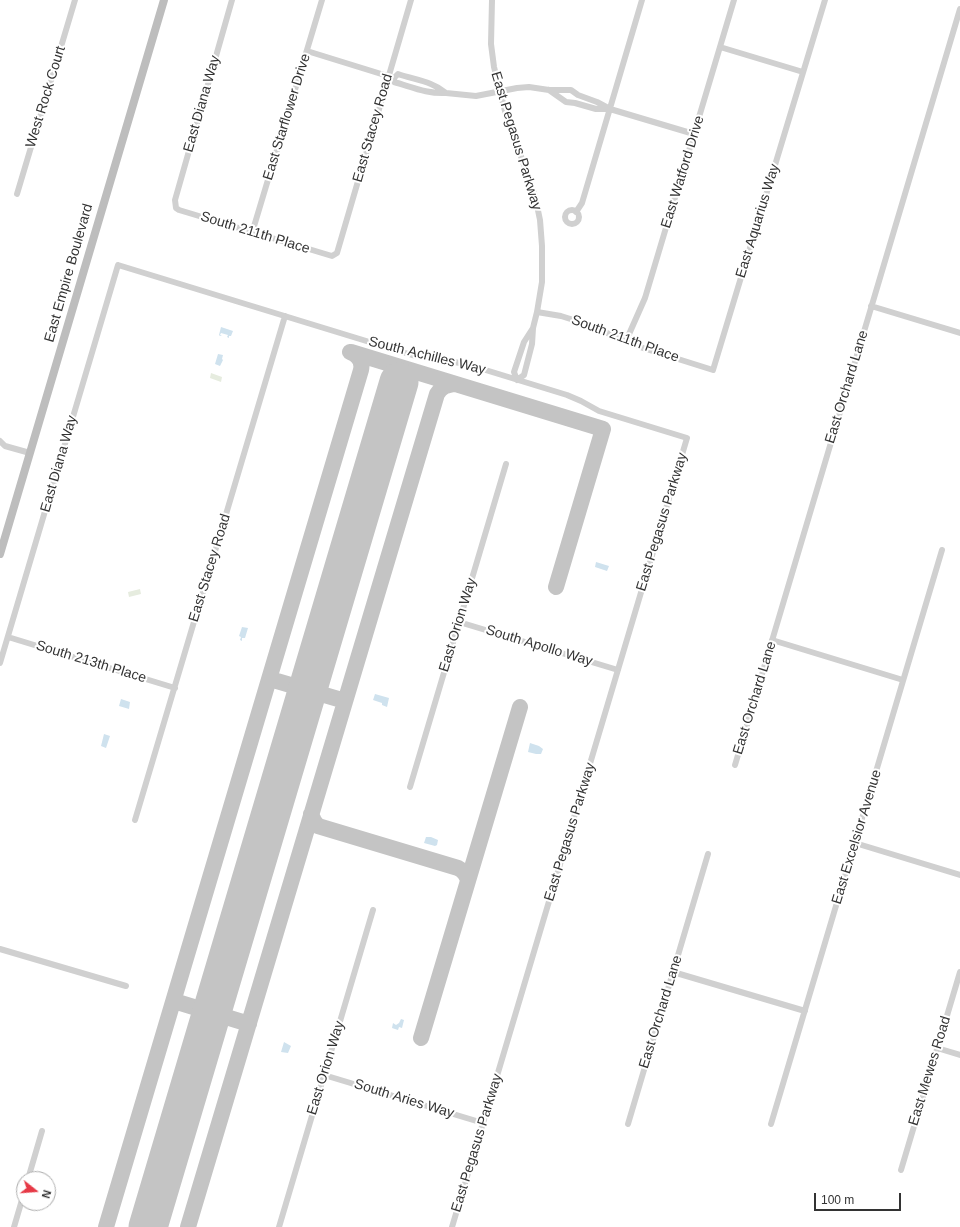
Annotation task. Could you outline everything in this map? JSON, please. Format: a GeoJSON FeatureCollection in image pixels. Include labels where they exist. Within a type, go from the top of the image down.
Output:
{"type":"FeatureCollection","features":[{"type":"Feature","properties":{"kind":"street","name":"West Rock Court"},"geometry":{"type":"LineString","coordinates":[[17,194],[75,0]]}},
{"type":"Feature","properties":{"kind":"street","name":"East Empire Boulevard"},"geometry":{"type":"LineString","coordinates":[[0,554],[164,0]]}},
{"type":"Feature","properties":{"kind":"street","name":"East Diana Way"},"geometry":{"type":"LineString","coordinates":[[176,208],[175,200],[232,0]]}},
{"type":"Feature","properties":{"kind":"street","name":"East Starflower Drive"},"geometry":{"type":"LineString","coordinates":[[252,233],[322,0]]}},
{"type":"Feature","properties":{"kind":"street","name":"East Stacey Road"},"geometry":{"type":"LineString","coordinates":[[335,255],[391,77],[411,0]]}},
{"type":"Feature","properties":{"kind":"street","name":"East Pegasus Parkway"},"geometry":{"type":"LineString","coordinates":[[492,0],[491,44],[494,67],[505,111],[535,196],[540,220],[542,246],[543,276],[533,328],[532,344],[524,375],[517,380],[514,372],[524,342],[533,328]]}},
{"type":"Feature","properties":{"kind":"street"},"geometry":{"type":"LineString","coordinates":[[576,212],[582,204],[642,0]]}},
{"type":"Feature","properties":{"kind":"street","name":"East Watford Drive"},"geometry":{"type":"LineString","coordinates":[[626,341],[645,298],[734,0]]}},
{"type":"Feature","properties":{"kind":"street","name":"East Aquarius Way"},"geometry":{"type":"LineString","coordinates":[[713,370],[825,0]]}},
{"type":"Feature","properties":{"kind":"street","name":"East Orchard Lane"},"geometry":{"type":"LineString","coordinates":[[735,765],[960,9]]}},
{"type":"Feature","properties":{"kind":"street"},"geometry":{"type":"LineString","coordinates":[[720,47],[803,72]]}},
{"type":"Feature","properties":{"kind":"street"},"geometry":{"type":"LineString","coordinates":[[307,51],[391,77],[398,74],[418,81],[424,80],[429,84],[438,86],[446,93]]}},
{"type":"Feature","properties":{"kind":"street"},"geometry":{"type":"LineString","coordinates":[[391,77],[394,82],[416,88],[420,91],[436,94],[446,93],[476,96],[529,87],[549,90],[571,90],[610,109],[694,134]]}},
{"type":"Feature","properties":{"kind":"street"},"geometry":{"type":"LineString","coordinates":[[416,88],[418,81]]}},
{"type":"Feature","properties":{"kind":"street"},"geometry":{"type":"LineString","coordinates":[[549,90],[566,102],[572,102],[596,109],[610,109]]}},
{"type":"Feature","properties":{"kind":"street"},"geometry":{"type":"LineString","coordinates":[[572,102],[575,93]]}},
{"type":"Feature","properties":{"kind":"street","name":"South 211th Place"},"geometry":{"type":"LineString","coordinates":[[176,208],[252,233],[328,255],[335,255]]}},
{"type":"Feature","properties":{"kind":"street","name":"East Diana Way"},"geometry":{"type":"LineString","coordinates":[[0,662],[118,265]]}},
{"type":"Feature","properties":{"kind":"street","name":"South Achilles Way"},"geometry":{"type":"LineString","coordinates":[[118,265],[412,355],[456,362],[567,395],[581,400],[599,410],[687,438]]}},
{"type":"Feature","properties":{"kind":"street"},"geometry":{"type":"LineString","coordinates":[[871,306],[960,333]]}},
{"type":"Feature","properties":{"kind":"street","name":"South 211th Place"},"geometry":{"type":"LineString","coordinates":[[537,312],[561,316],[583,323],[626,341],[713,370]]}},
{"type":"Feature","properties":{"kind":"street","name":"East Stacey Road"},"geometry":{"type":"LineString","coordinates":[[135,820],[286,316]]}},
{"type":"Feature","properties":{"kind":"street","name":"East Pegasus Parkway"},"geometry":{"type":"LineString","coordinates":[[452,1227],[687,438]]}},
{"type":"Feature","properties":{"kind":"street"},"geometry":{"type":"LineString","coordinates":[[2,445],[30,453]]}},
{"type":"Feature","properties":{"kind":"street","name":"East Orion Way"},"geometry":{"type":"LineString","coordinates":[[410,787],[506,464]]}},
{"type":"Feature","properties":{"kind":"street","name":"East Excelsior Avenue"},"geometry":{"type":"LineString","coordinates":[[771,1124],[942,550]]}},
{"type":"Feature","properties":{"kind":"street","name":"South Apollo Way"},"geometry":{"type":"LineString","coordinates":[[459,622],[618,670]]}},
{"type":"Feature","properties":{"kind":"street","name":"South 213th Place"},"geometry":{"type":"LineString","coordinates":[[8,637],[175,688]]}},
{"type":"Feature","properties":{"kind":"street"},"geometry":{"type":"LineString","coordinates":[[772,640],[904,680]]}},
{"type":"Feature","properties":{"kind":"street"},"geometry":{"type":"LineString","coordinates":[[855,844],[960,875]]}},
{"type":"Feature","properties":{"kind":"street","name":"East Orchard Lane"},"geometry":{"type":"LineString","coordinates":[[628,1124],[708,854]]}},
{"type":"Feature","properties":{"kind":"street","name":"East Orion Way"},"geometry":{"type":"LineString","coordinates":[[279,1227],[373,910]]}},
{"type":"Feature","properties":{"kind":"street"},"geometry":{"type":"LineString","coordinates":[[0,949],[126,986]]}},
{"type":"Feature","properties":{"kind":"street"},"geometry":{"type":"LineString","coordinates":[[673,972],[805,1012]]}},
{"type":"Feature","properties":{"kind":"street","name":"East Mewes Road"},"geometry":{"type":"LineString","coordinates":[[901,1170],[960,972]]}},
{"type":"Feature","properties":{"kind":"street"},"geometry":{"type":"LineString","coordinates":[[937,1048],[960,1055]]}},
{"type":"Feature","properties":{"kind":"street","name":"South Aries Way"},"geometry":{"type":"LineString","coordinates":[[324,1075],[483,1123]]}},
{"type":"Feature","properties":{"kind":"street"},"geometry":{"type":"LineString","coordinates":[[30,1171],[42,1132]]}},
{"type":"Feature","properties":{"kind":"street"},"geometry":{"type":"LineString","coordinates":[[14,1227],[19,1211]]}},
{"type":"Feature","properties":{"kind":"shaded area"},"geometry":{"type":"Polygon","coordinates":[[[211,373],[222,377],[221,382],[210,378],[211,373]]]}},
{"type":"Feature","properties":{"kind":"shaded area"},"geometry":{"type":"Polygon","coordinates":[[[140,589],[141,594],[129,597],[128,592],[140,589]]]}},
{"type":"Feature","properties":{"kind":"water"},"geometry":{"type":"Polygon","coordinates":[[[221,327],[233,331],[229,338],[227,337],[228,335],[221,333],[220,335],[222,336],[219,335],[221,327]]]}},
{"type":"Feature","properties":{"kind":"water"},"geometry":{"type":"Polygon","coordinates":[[[218,354],[223,355],[223,360],[220,366],[215,364],[218,354]]]}},
{"type":"Feature","properties":{"kind":"water"},"geometry":{"type":"Polygon","coordinates":[[[596,562],[609,566],[607,571],[595,567],[596,562]]]}},
{"type":"Feature","properties":{"kind":"water"},"geometry":{"type":"Polygon","coordinates":[[[242,627],[248,628],[245,638],[242,638],[242,641],[240,640],[241,637],[239,636],[242,627]]]}},
{"type":"Feature","properties":{"kind":"water"},"geometry":{"type":"Polygon","coordinates":[[[375,694],[389,698],[387,707],[382,705],[382,703],[373,700],[375,694]]]}},
{"type":"Feature","properties":{"kind":"water"},"geometry":{"type":"Polygon","coordinates":[[[121,699],[130,702],[129,709],[119,706],[121,699]]]}},
{"type":"Feature","properties":{"kind":"water"},"geometry":{"type":"Polygon","coordinates":[[[104,734],[110,736],[106,748],[101,746],[104,734]]]}},
{"type":"Feature","properties":{"kind":"water"},"geometry":{"type":"Polygon","coordinates":[[[530,743],[543,749],[541,754],[528,752],[530,743]]]}},
{"type":"Feature","properties":{"kind":"water"},"geometry":{"type":"Polygon","coordinates":[[[426,837],[431,837],[438,840],[437,845],[435,846],[424,843],[426,837]]]}},
{"type":"Feature","properties":{"kind":"water"},"geometry":{"type":"Polygon","coordinates":[[[401,1019],[404,1020],[402,1028],[399,1027],[398,1030],[392,1028],[393,1023],[396,1025],[401,1019]]]}},
{"type":"Feature","properties":{"kind":"water"},"geometry":{"type":"Polygon","coordinates":[[[284,1042],[291,1046],[288,1053],[281,1052],[284,1042]]]}},
{"type":"Feature","properties":{"kind":"taxiway"},"geometry":{"type":"LineString","coordinates":[[106,1227],[361,370],[359,359],[350,352]]}},
{"type":"Feature","properties":{"kind":"taxiway"},"geometry":{"type":"LineString","coordinates":[[351,352],[603,429],[556,587]]}},
{"type":"Feature","properties":{"kind":"taxiway"},"geometry":{"type":"LineString","coordinates":[[188,1227],[437,394],[445,386],[455,384]]}},
{"type":"Feature","properties":{"kind":"taxiway"},"geometry":{"type":"LineString","coordinates":[[270,679],[345,701]]}},
{"type":"Feature","properties":{"kind":"taxiway"},"geometry":{"type":"LineString","coordinates":[[421,1038],[520,707]]}},
{"type":"Feature","properties":{"kind":"taxiway"},"geometry":{"type":"LineString","coordinates":[[311,814],[318,826],[458,868],[465,873],[468,881]]}},
{"type":"Feature","properties":{"kind":"taxiway"},"geometry":{"type":"LineString","coordinates":[[174,1001],[249,1024]]}},
{"type":"Feature","properties":{"kind":"runway"},"geometry":{"type":"LineString","coordinates":[[148,1227],[399,382]]}}]}
